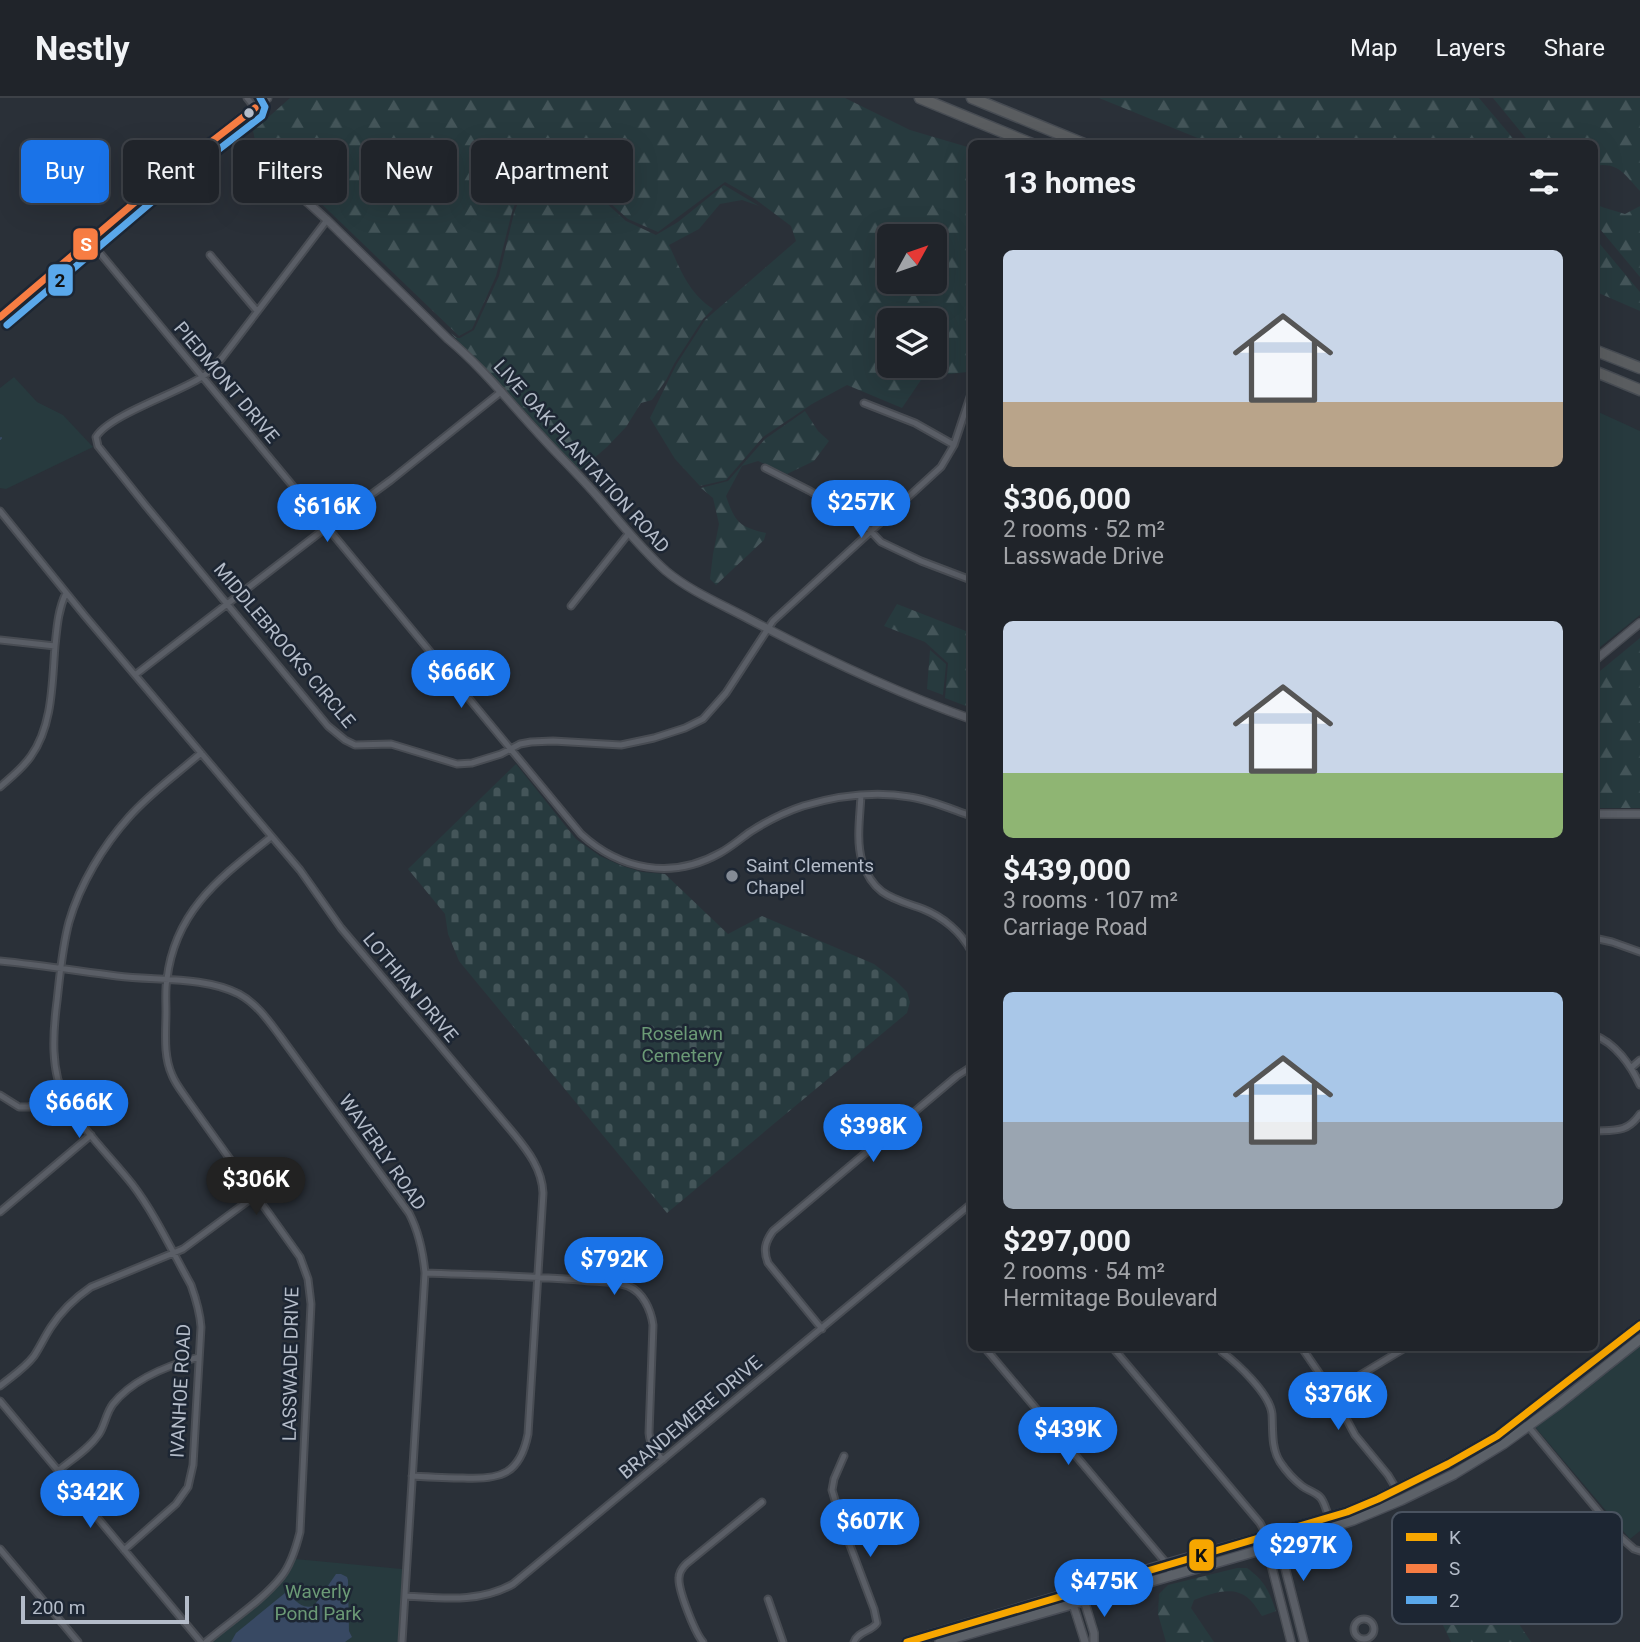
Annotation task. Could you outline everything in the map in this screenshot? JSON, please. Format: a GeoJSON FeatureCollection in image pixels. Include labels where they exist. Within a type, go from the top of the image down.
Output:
{"type":"FeatureCollection","features":[{"type":"Feature","properties":{"kind":"highway"},"geometry":{"type":"LineString","coordinates":[[920,98],[1022,140]]}},
{"type":"Feature","properties":{"kind":"highway"},"geometry":{"type":"LineString","coordinates":[[972,98],[1074,140]]}},
{"type":"Feature","properties":{"kind":"highway"},"geometry":{"type":"LineString","coordinates":[[1598,352],[1640,369]]}},
{"type":"Feature","properties":{"kind":"highway"},"geometry":{"type":"LineString","coordinates":[[1598,373],[1640,390]]}},
{"type":"Feature","properties":{"kind":"main road"},"geometry":{"type":"LineString","coordinates":[[0,317],[154,186],[267,98]]}},
{"type":"Feature","properties":{"kind":"main road"},"geometry":{"type":"LineString","coordinates":[[907,1642],[963,1634],[1279,1545],[1353,1520],[1401,1500],[1454,1474],[1639,1333]]}},
{"type":"Feature","properties":{"kind":"main road"},"geometry":{"type":"LineString","coordinates":[[940,1642],[1081,1590],[1361,1506],[1525,1422]]}},
{"type":"Feature","properties":{"kind":"street"},"geometry":{"type":"LineString","coordinates":[[247,98],[255,108]]}},
{"type":"Feature","properties":{"kind":"street","name":"LIVE OAK PLANTATION ROAD"},"geometry":{"type":"LineString","coordinates":[[224,132],[327,220],[399,292],[469,356],[666,571],[700,593],[767,629],[894,690],[968,718]]}},
{"type":"Feature","properties":{"kind":"street","name":"MIDDLEBROOKS CIRCLE"},"geometry":{"type":"LineString","coordinates":[[327,220],[222,358],[202,377],[103,429],[97,434],[97,442],[146,506],[328,726],[351,744],[391,744],[457,764],[472,763],[524,743],[621,745],[654,738],[703,719],[737,678],[767,629],[790,604],[930,478],[947,458],[968,403]]}},
{"type":"Feature","properties":{"kind":"street","name":"PIEDMONT DRIVE"},"geometry":{"type":"LineString","coordinates":[[89,241],[581,834],[601,851],[620,860],[649,868],[673,868],[719,854],[762,825],[791,810],[825,800],[861,795],[910,797],[968,815]]}},
{"type":"Feature","properties":{"kind":"street"},"geometry":{"type":"LineString","coordinates":[[210,255],[257,312]]}},
{"type":"Feature","properties":{"kind":"street"},"geometry":{"type":"LineString","coordinates":[[135,676],[404,470],[502,391]]}},
{"type":"Feature","properties":{"kind":"street"},"geometry":{"type":"LineString","coordinates":[[864,402],[915,423],[954,445]]}},
{"type":"Feature","properties":{"kind":"street"},"geometry":{"type":"LineString","coordinates":[[765,468],[864,524],[881,542],[968,579]]}},
{"type":"Feature","properties":{"kind":"street","name":"LOTHIAN DRIVE"},"geometry":{"type":"LineString","coordinates":[[0,511],[135,676],[300,870],[341,928],[531,1155],[540,1175],[543,1193],[528,1434],[521,1458],[511,1470],[495,1478],[412,1476]]}},
{"type":"Feature","properties":{"kind":"street"},"geometry":{"type":"LineString","coordinates":[[571,606],[629,533]]}},
{"type":"Feature","properties":{"kind":"street"},"geometry":{"type":"LineString","coordinates":[[0,787],[26,763],[39,743],[50,706],[57,620],[66,593]]}},
{"type":"Feature","properties":{"kind":"street"},"geometry":{"type":"LineString","coordinates":[[1598,658],[1640,622]]}},
{"type":"Feature","properties":{"kind":"street"},"geometry":{"type":"LineString","coordinates":[[0,640],[55,646]]}},
{"type":"Feature","properties":{"kind":"street","name":"IVANHOE ROAD"},"geometry":{"type":"LineString","coordinates":[[124,1550],[176,1504],[188,1487],[193,1465],[201,1327],[191,1285],[138,1192],[70,1106],[61,1090],[53,1038],[60,967],[70,920],[85,884],[100,856],[130,816],[201,753]]}},
{"type":"Feature","properties":{"kind":"street"},"geometry":{"type":"LineString","coordinates":[[861,795],[861,857],[874,886],[886,896],[924,910],[944,921],[968,946]]}},
{"type":"Feature","properties":{"kind":"street"},"geometry":{"type":"LineString","coordinates":[[1598,814],[1640,814]]}},
{"type":"Feature","properties":{"kind":"street","name":"LASSWADE DRIVE"},"geometry":{"type":"LineString","coordinates":[[204,1642],[282,1576],[297,1546],[300,1532],[311,1304],[306,1272],[300,1257],[172,1076],[166,1045],[166,979],[182,925],[191,910],[226,873],[271,837]]}},
{"type":"Feature","properties":{"kind":"street"},"geometry":{"type":"LineString","coordinates":[[1598,939],[1640,952]]}},
{"type":"Feature","properties":{"kind":"street","name":"WAVERLY ROAD"},"geometry":{"type":"LineString","coordinates":[[0,961],[166,979],[225,989],[246,998],[264,1015],[409,1213],[418,1233],[425,1273],[402,1642]]}},
{"type":"Feature","properties":{"kind":"street"},"geometry":{"type":"LineString","coordinates":[[1598,1036],[1603,1038],[1632,1067],[1640,1085]]}},
{"type":"Feature","properties":{"kind":"street"},"geometry":{"type":"LineString","coordinates":[[1632,1067],[1640,1060]]}},
{"type":"Feature","properties":{"kind":"street"},"geometry":{"type":"LineString","coordinates":[[822,1329],[768,1264],[765,1245],[773,1231],[968,1069]]}},
{"type":"Feature","properties":{"kind":"street"},"geometry":{"type":"LineString","coordinates":[[0,1095],[19,1107],[29,1107],[61,1090]]}},
{"type":"Feature","properties":{"kind":"street"},"geometry":{"type":"LineString","coordinates":[[1598,1131],[1623,1129],[1640,1114]]}},
{"type":"Feature","properties":{"kind":"street"},"geometry":{"type":"LineString","coordinates":[[0,1212],[92,1135]]}},
{"type":"Feature","properties":{"kind":"street"},"geometry":{"type":"LineString","coordinates":[[0,1386],[33,1357],[52,1324],[77,1296],[91,1287],[183,1249],[256,1195]]}},
{"type":"Feature","properties":{"kind":"street","name":"BRANDEMERE DRIVE"},"geometry":{"type":"LineString","coordinates":[[405,1596],[465,1599],[505,1589],[519,1580],[968,1207]]}},
{"type":"Feature","properties":{"kind":"street"},"geometry":{"type":"LineString","coordinates":[[425,1273],[537,1278],[631,1287],[644,1301],[652,1317],[649,1441],[663,1460]]}},
{"type":"Feature","properties":{"kind":"street"},"geometry":{"type":"LineString","coordinates":[[988,1351],[1167,1564],[1171,1575]]}},
{"type":"Feature","properties":{"kind":"street"},"geometry":{"type":"LineString","coordinates":[[1116,1351],[1260,1523],[1267,1536],[1279,1545],[1304,1642]]}},
{"type":"Feature","properties":{"kind":"street"},"geometry":{"type":"LineString","coordinates":[[1304,1351],[1332,1392],[1355,1435],[1388,1475],[1401,1500]]}},
{"type":"Feature","properties":{"kind":"street"},"geometry":{"type":"LineString","coordinates":[[1332,1392],[1400,1351]]}},
{"type":"Feature","properties":{"kind":"street"},"geometry":{"type":"LineString","coordinates":[[1222,1352],[1234,1361],[1266,1397],[1272,1415],[1271,1426],[1278,1460],[1303,1487],[1319,1497],[1329,1517]]}},
{"type":"Feature","properties":{"kind":"street"},"geometry":{"type":"LineString","coordinates":[[58,1471],[91,1444],[101,1432],[111,1406],[130,1388],[149,1376],[185,1360],[199,1357]]}},
{"type":"Feature","properties":{"kind":"street"},"geometry":{"type":"LineString","coordinates":[[0,1401],[204,1642]]}},
{"type":"Feature","properties":{"kind":"street"},"geometry":{"type":"LineString","coordinates":[[1525,1422],[1599,1512]]}},
{"type":"Feature","properties":{"kind":"street"},"geometry":{"type":"LineString","coordinates":[[844,1456],[832,1490],[877,1623],[856,1637],[854,1642]]}},
{"type":"Feature","properties":{"kind":"street"},"geometry":{"type":"LineString","coordinates":[[703,1642],[696,1634],[680,1587],[679,1573],[686,1563],[762,1502]]}},
{"type":"Feature","properties":{"kind":"street"},"geometry":{"type":"LineString","coordinates":[[1267,1536],[1267,1548],[1292,1642]]}},
{"type":"Feature","properties":{"kind":"street"},"geometry":{"type":"LineString","coordinates":[[1622,1538],[1640,1551]]}},
{"type":"Feature","properties":{"kind":"street"},"geometry":{"type":"LineString","coordinates":[[0,1549],[78,1642]]}},
{"type":"Feature","properties":{"kind":"street"},"geometry":{"type":"LineString","coordinates":[[1081,1590],[1094,1633],[1094,1642]]}},
{"type":"Feature","properties":{"kind":"street"},"geometry":{"type":"LineString","coordinates":[[1070,1594],[1085,1642]]}},
{"type":"Feature","properties":{"kind":"street"},"geometry":{"type":"LineString","coordinates":[[768,1599],[783,1642]]}},
{"type":"Feature","properties":{"kind":"green space"},"geometry":{"type":"Polygon","coordinates":[[[290,98],[845,98],[910,130],[968,147],[968,371],[947,374],[947,308],[877,308],[877,378],[922,378],[902,408],[847,385],[812,404],[763,437],[726,480],[700,486],[675,459],[650,418],[676,365],[705,320],[796,241],[791,226],[755,199],[725,182],[658,232],[628,219],[610,203],[633,203],[633,140],[471,140],[471,203],[515,203],[496,276],[472,329],[459,336],[321,203],[347,203],[347,140],[255,140],[253,131],[290,98]]]}},
{"type":"Feature","properties":{"kind":"green space"},"geometry":{"type":"Polygon","coordinates":[[[1099,98],[1479,98],[1514,140],[1203,140],[1099,98]]]}},
{"type":"Feature","properties":{"kind":"green space"},"geometry":{"type":"Polygon","coordinates":[[[1493,98],[1640,98],[1640,191],[1615,167],[1598,166],[1598,140],[1528,140],[1493,98]]]}},
{"type":"Feature","properties":{"kind":"green space"},"geometry":{"type":"Polygon","coordinates":[[[724,185],[759,206],[742,200],[720,204],[699,229],[669,245],[692,289],[713,309],[703,319],[652,400],[641,403],[626,427],[579,471],[451,333],[460,338],[474,330],[499,276],[518,203],[606,203],[626,221],[656,235],[678,222],[724,185]]]}},
{"type":"Feature","properties":{"kind":"green space"},"geometry":{"type":"Polygon","coordinates":[[[1598,205],[1625,214],[1640,206],[1640,277],[1598,227],[1598,205]]]}},
{"type":"Feature","properties":{"kind":"green space"},"geometry":{"type":"Polygon","coordinates":[[[1598,242],[1640,292],[1640,311],[1598,293],[1598,242]]]}},
{"type":"Feature","properties":{"kind":"green space"},"geometry":{"type":"Polygon","coordinates":[[[14,377],[37,402],[63,415],[93,447],[6,489],[0,488],[0,388],[14,377]]]}},
{"type":"Feature","properties":{"kind":"green space"},"geometry":{"type":"Polygon","coordinates":[[[805,411],[818,431],[829,441],[814,461],[787,474],[758,461],[742,466],[726,496],[739,522],[766,533],[764,540],[716,585],[710,579],[719,524],[713,498],[701,488],[728,481],[765,439],[805,411]]]}},
{"type":"Feature","properties":{"kind":"green space"},"geometry":{"type":"Polygon","coordinates":[[[1598,412],[1640,431],[1640,615],[1598,649],[1598,412]]]}},
{"type":"Feature","properties":{"kind":"green space"},"geometry":{"type":"Polygon","coordinates":[[[897,604],[968,632],[968,707],[945,698],[948,663],[925,642],[884,626],[897,604]]]}},
{"type":"Feature","properties":{"kind":"green space"},"geometry":{"type":"Polygon","coordinates":[[[1640,638],[1640,808],[1598,808],[1598,673],[1640,638]]]}},
{"type":"Feature","properties":{"kind":"green space"},"geometry":{"type":"Polygon","coordinates":[[[930,650],[946,664],[943,695],[927,689],[930,650]]]}},
{"type":"Feature","properties":{"kind":"green space","name":"Roselawn Cemetery"},"geometry":{"type":"Polygon","coordinates":[[[516,764],[576,839],[600,856],[622,866],[642,872],[665,874],[728,934],[762,916],[874,964],[907,992],[910,1002],[907,1013],[667,1213],[459,961],[448,934],[445,914],[408,869],[516,764]]]}},
{"type":"Feature","properties":{"kind":"green space"},"geometry":{"type":"Polygon","coordinates":[[[1640,1345],[1640,1531],[1630,1539],[1622,1530],[1622,1512],[1607,1512],[1535,1427],[1640,1345]]]}},
{"type":"Feature","properties":{"kind":"green space","name":"Waverly Pond Park"},"geometry":{"type":"Polygon","coordinates":[[[295,1559],[402,1569],[400,1642],[212,1642],[212,1639],[281,1581],[295,1559]]]}},
{"type":"Feature","properties":{"kind":"green space"},"geometry":{"type":"Polygon","coordinates":[[[1237,1568],[1247,1568],[1258,1577],[1276,1611],[1262,1616],[1242,1594],[1228,1591],[1214,1593],[1194,1600],[1191,1608],[1214,1642],[1166,1642],[1158,1614],[1159,1594],[1168,1585],[1237,1568]]]}},
{"type":"Feature","properties":{"kind":"green space"},"geometry":{"type":"Polygon","coordinates":[[[1442,1624],[1519,1624],[1531,1642],[1451,1642],[1442,1624]]]}},
{"type":"Feature","properties":{"kind":"water"},"geometry":{"type":"Polygon","coordinates":[[[336,1574],[347,1577],[348,1580],[349,1631],[352,1637],[345,1642],[231,1642],[236,1633],[285,1593],[301,1605],[314,1606],[336,1574]]]}},
{"type":"Feature","properties":{"kind":"transit line","name":"2"},"geometry":{"type":"LineString","coordinates":[[7,325],[161,194],[262,116],[265,107],[260,98]]}},
{"type":"Feature","properties":{"kind":"transit line","name":"S"},"geometry":{"type":"LineString","coordinates":[[0,317],[154,186],[255,108]]}},
{"type":"Feature","properties":{"kind":"transit line","name":"K"},"geometry":{"type":"LineString","coordinates":[[907,1642],[1347,1512],[1378,1499],[1497,1436],[1640,1325]]}},
{"type":"Feature","properties":{"kind":"place","name":"Saint Clements Chapel"},"geometry":{"type":"Point","coordinates":[732,876]}}]}
